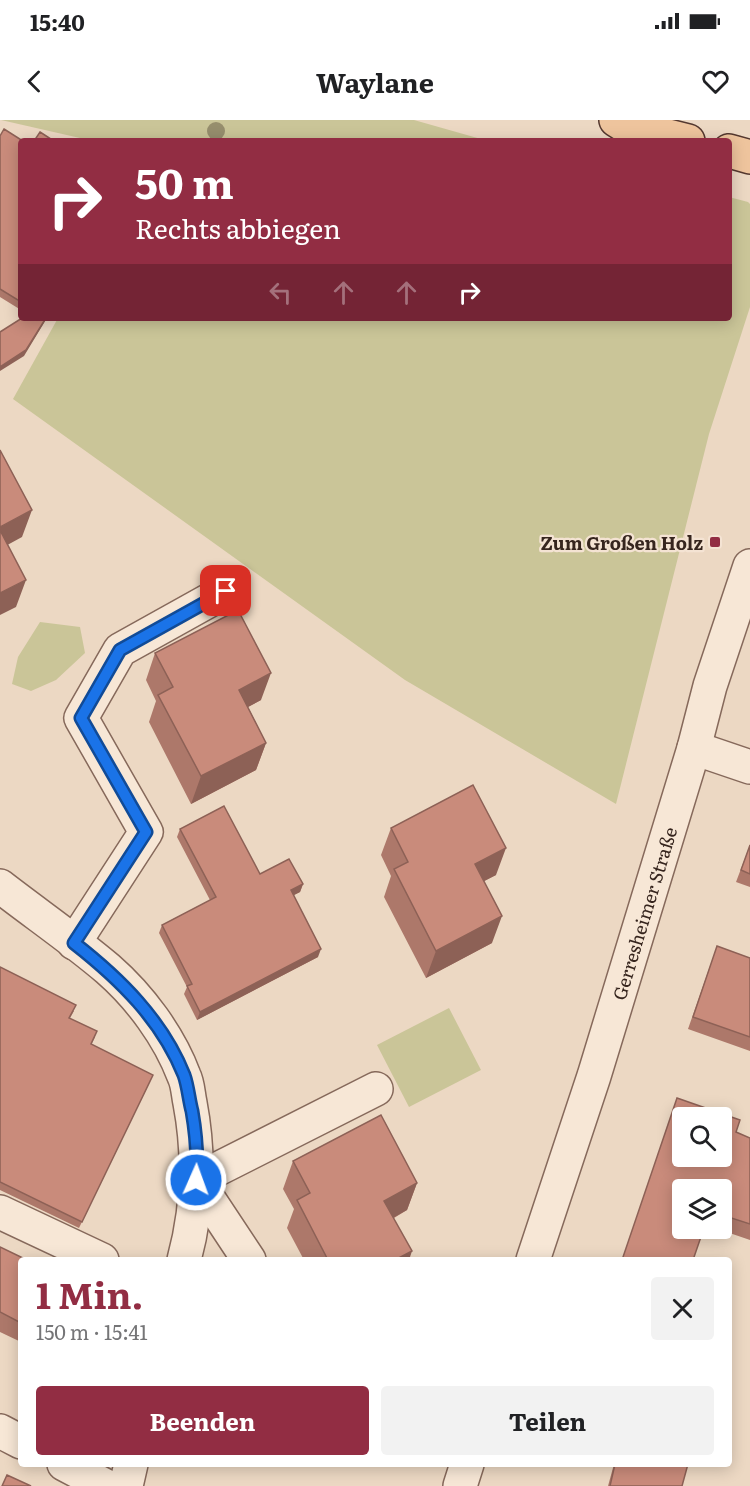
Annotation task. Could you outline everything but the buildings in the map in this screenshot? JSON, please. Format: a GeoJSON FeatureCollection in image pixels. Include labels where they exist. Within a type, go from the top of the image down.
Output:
{"type":"FeatureCollection","features":[{"type":"Feature","properties":{"kind":"main road"},"geometry":{"type":"LineString","coordinates":[[616,120],[624,125],[676,138]]}},
{"type":"Feature","properties":{"kind":"main road"},"geometry":{"type":"LineString","coordinates":[[732,152],[750,157]]}},
{"type":"Feature","properties":{"kind":"street","name":"Gerresheimer Straße"},"geometry":{"type":"LineString","coordinates":[[534,1257],[594,1076],[694,748],[710,686],[750,566]]}},
{"type":"Feature","properties":{"kind":"street"},"geometry":{"type":"LineString","coordinates":[[74,943],[146,832],[81,718],[120,650],[226,591]]}},
{"type":"Feature","properties":{"kind":"street"},"geometry":{"type":"LineString","coordinates":[[694,748],[750,767]]}},
{"type":"Feature","properties":{"kind":"street"},"geometry":{"type":"LineString","coordinates":[[0,886],[108,970],[146,1010],[171,1048],[185,1077],[193,1116],[198,1161],[191,1233],[185,1257]]}},
{"type":"Feature","properties":{"kind":"street"},"geometry":{"type":"LineString","coordinates":[[196,1180],[376,1089]]}},
{"type":"Feature","properties":{"kind":"street"},"geometry":{"type":"LineString","coordinates":[[196,1180],[247,1257]]}},
{"type":"Feature","properties":{"kind":"street"},"geometry":{"type":"LineString","coordinates":[[0,1212],[96,1257]]}},
{"type":"Feature","properties":{"kind":"street"},"geometry":{"type":"LineString","coordinates":[[0,1431],[18,1440]]}},
{"type":"Feature","properties":{"kind":"street"},"geometry":{"type":"LineString","coordinates":[[70,1467],[105,1486]]}},
{"type":"Feature","properties":{"kind":"street"},"geometry":{"type":"LineString","coordinates":[[126,1486],[130,1467]]}},
{"type":"Feature","properties":{"kind":"street"},"geometry":{"type":"LineString","coordinates":[[460,1486],[466,1467]]}},
{"type":"Feature","properties":{"kind":"shaded area"},"geometry":{"type":"Polygon","coordinates":[[[1,120],[414,120],[477,138],[80,138],[1,120]]]}},
{"type":"Feature","properties":{"kind":"shaded area"},"geometry":{"type":"Polygon","coordinates":[[[732,198],[750,204],[750,307],[709,434],[616,804],[405,680],[13,399],[56,321],[732,321],[732,198]]]}},
{"type":"Feature","properties":{"kind":"shaded area"},"geometry":{"type":"Polygon","coordinates":[[[40,622],[80,627],[85,653],[56,680],[31,691],[12,684],[18,657],[40,622]]]}},
{"type":"Feature","properties":{"kind":"shaded area"},"geometry":{"type":"Polygon","coordinates":[[[449,1008],[481,1070],[409,1107],[377,1045],[449,1008]]]}},
{"type":"Feature","properties":{"kind":"place","name":"Zum Großen Holz"},"geometry":{"type":"Point","coordinates":[715,542]}},
{"type":"Feature","properties":{"kind":"route"},"geometry":{"type":"LineString","coordinates":[[196,1180],[198,1161],[185,1077],[171,1048],[137,1000],[108,970],[74,943],[146,832],[81,718],[120,650],[226,591]]}}]}
